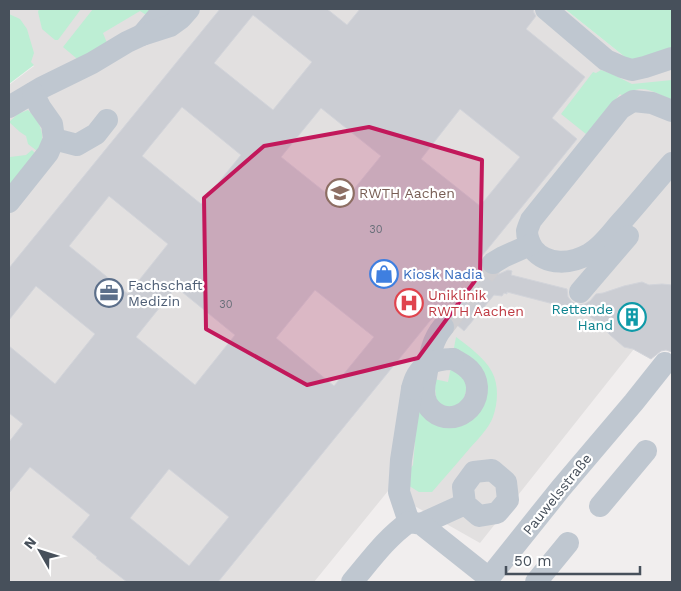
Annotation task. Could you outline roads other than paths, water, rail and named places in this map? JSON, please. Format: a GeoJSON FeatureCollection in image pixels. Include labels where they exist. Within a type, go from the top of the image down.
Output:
{"type":"FeatureCollection","features":[{"type":"Feature","properties":{"kind":"street"},"geometry":{"type":"LineString","coordinates":[[142,36],[164,9]]}},
{"type":"Feature","properties":{"kind":"street"},"geometry":{"type":"LineString","coordinates":[[9,108],[127,42],[170,26],[182,18],[189,9]]}},
{"type":"Feature","properties":{"kind":"street"},"geometry":{"type":"LineString","coordinates":[[546,9],[606,60],[622,67],[632,70],[672,58]]}},
{"type":"Feature","properties":{"kind":"street"},"geometry":{"type":"LineString","coordinates":[[9,202],[48,153],[54,139],[52,124],[33,93]]}},
{"type":"Feature","properties":{"kind":"street"},"geometry":{"type":"LineString","coordinates":[[672,111],[652,104],[633,101],[620,109],[531,220],[527,231],[530,245],[538,255],[553,261],[567,262],[591,253],[604,242],[672,163]]}},
{"type":"Feature","properties":{"kind":"street"},"geometry":{"type":"LineString","coordinates":[[54,139],[77,145],[96,134],[107,120]]}},
{"type":"Feature","properties":{"kind":"street"},"geometry":{"type":"LineString","coordinates":[[553,261],[572,276],[578,292],[672,183]]}},
{"type":"Feature","properties":{"kind":"street"},"geometry":{"type":"LineString","coordinates":[[493,263],[530,245]]}},
{"type":"Feature","properties":{"kind":"street"},"geometry":{"type":"LineString","coordinates":[[415,523],[399,492],[401,460],[412,389],[417,374],[427,364],[435,360],[453,359],[468,368],[476,377],[476,400],[471,408],[451,418],[441,416],[427,404],[424,385],[432,350],[439,331],[443,327]]}},
{"type":"Feature","properties":{"kind":"street","name":"Pauwelsstraße"},"geometry":{"type":"LineString","coordinates":[[415,523],[490,578],[561,488],[665,363]]}},
{"type":"Feature","properties":{"kind":"street"},"geometry":{"type":"LineString","coordinates":[[600,506],[646,451]]}},
{"type":"Feature","properties":{"kind":"street"},"geometry":{"type":"LineString","coordinates":[[352,582],[397,530],[465,504]]}},
{"type":"Feature","properties":{"kind":"street"},"geometry":{"type":"LineString","coordinates":[[536,582],[568,542]]}},
{"type":"Feature","properties":{"kind":"tunnel"},"geometry":{"type":"LineString","coordinates":[[443,327],[493,263]]}},
{"type":"Feature","properties":{"kind":"place","name":"RWTH Aachen"},"geometry":{"type":"Point","coordinates":[340,193]}},
{"type":"Feature","properties":{"kind":"place","name":"Kiosk Nadia"},"geometry":{"type":"Point","coordinates":[384,274]}},
{"type":"Feature","properties":{"kind":"place","name":"Fachschaft Medizin"},"geometry":{"type":"Point","coordinates":[109,293]}},
{"type":"Feature","properties":{"kind":"place","name":"Uniklinik RWTH Aachen"},"geometry":{"type":"Point","coordinates":[409,303]}},
{"type":"Feature","properties":{"kind":"place","name":"Rettende Hand"},"geometry":{"type":"Point","coordinates":[632,317]}}]}
